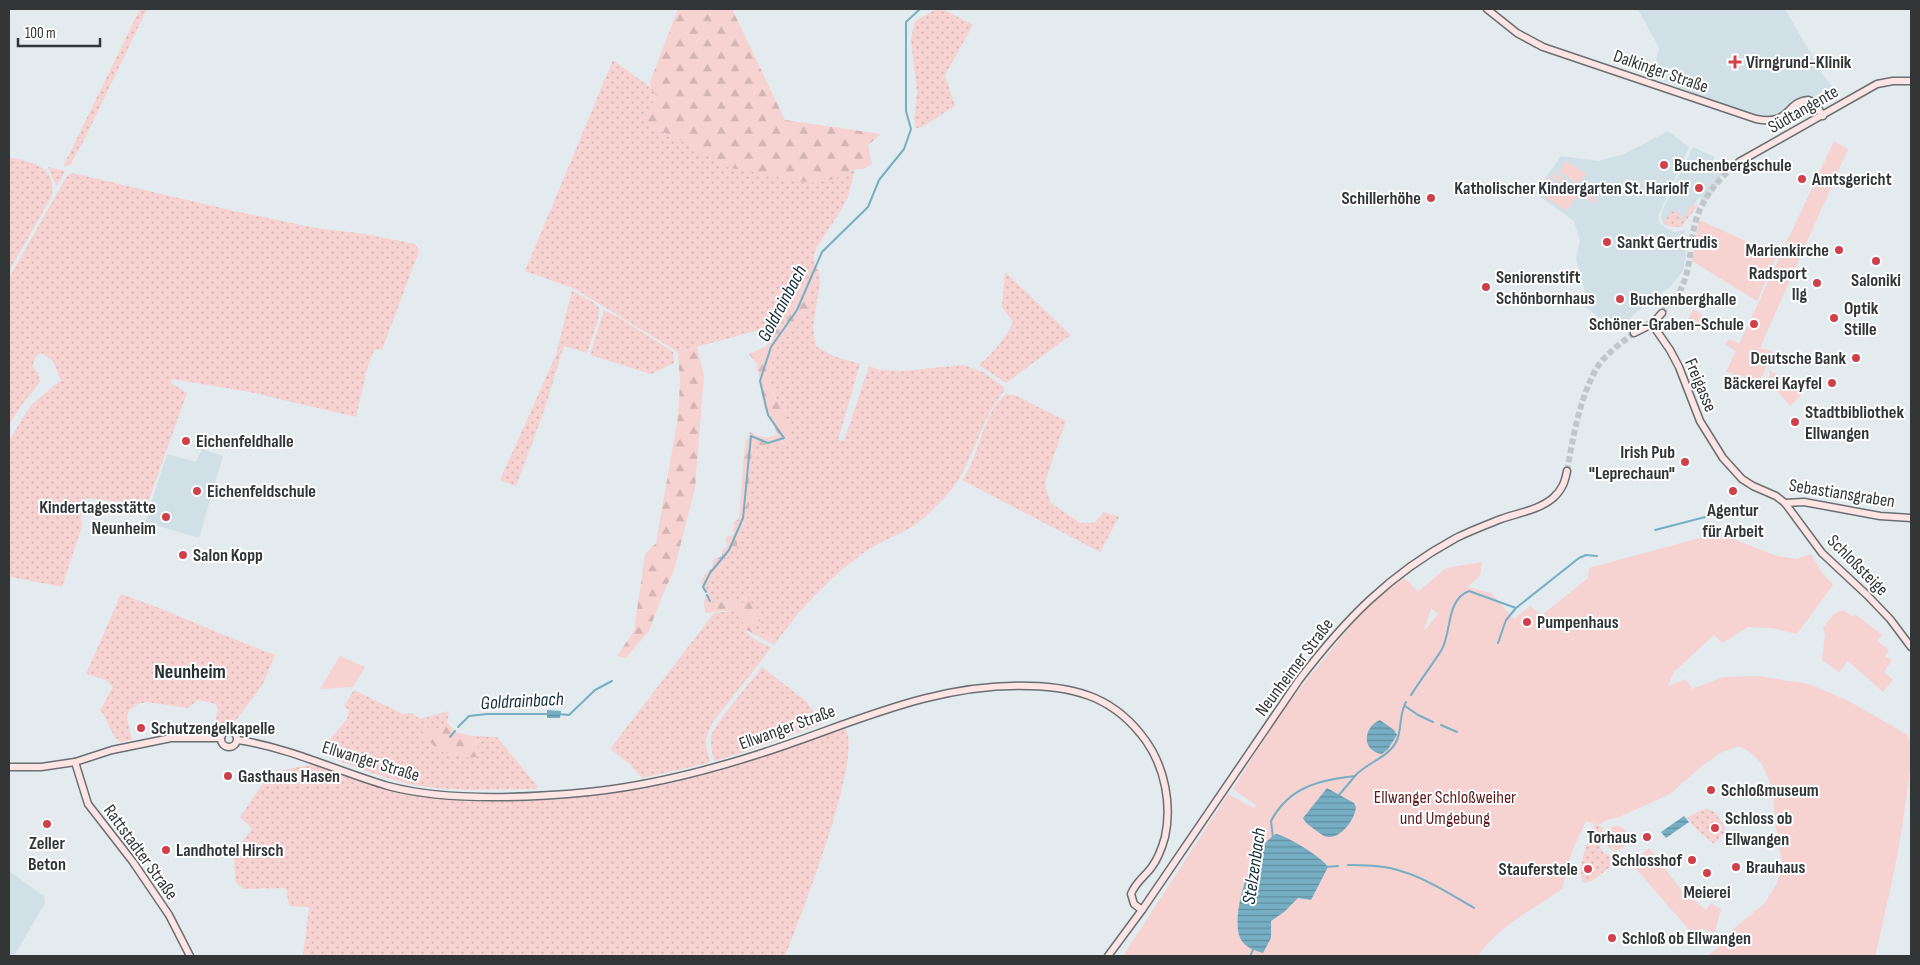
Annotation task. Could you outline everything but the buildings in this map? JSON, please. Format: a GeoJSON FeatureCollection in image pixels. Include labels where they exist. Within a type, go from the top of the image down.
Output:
{"type":"FeatureCollection","features":[{"type":"Feature","properties":{"kind":"street","name":"Dalkinger Straße"},"geometry":{"type":"LineString","coordinates":[[1487,9],[1517,33],[1544,47],[1756,119],[1768,122],[1780,119],[1797,104],[1808,100],[1815,103],[1823,116]]}},
{"type":"Feature","properties":{"kind":"street","name":"Südtangente"},"geometry":{"type":"LineString","coordinates":[[1739,162],[1877,84],[1893,81],[1911,81]]}},
{"type":"Feature","properties":{"kind":"street"},"geometry":{"type":"LineString","coordinates":[[1634,333],[1652,324],[1662,313]]}},
{"type":"Feature","properties":{"kind":"street","name":"Freigasse"},"geometry":{"type":"LineString","coordinates":[[1652,324],[1679,367],[1700,421],[1724,458]]}},
{"type":"Feature","properties":{"kind":"street","name":"Sebastiansgraben"},"geometry":{"type":"LineString","coordinates":[[1724,458],[1742,479],[1776,496],[1785,503],[1804,502],[1880,516],[1911,518]]}},
{"type":"Feature","properties":{"kind":"street","name":"Neunheimer Straße"},"geometry":{"type":"LineString","coordinates":[[1108,956],[1142,910],[1299,680],[1347,621],[1373,595],[1422,558],[1456,538],[1482,526],[1543,505],[1559,491],[1564,483],[1567,471]]}},
{"type":"Feature","properties":{"kind":"street","name":"Schloßsteige"},"geometry":{"type":"LineString","coordinates":[[1785,503],[1822,553],[1890,619],[1911,648]]}},
{"type":"Feature","properties":{"kind":"street","name":"Ellwanger Straße"},"geometry":{"type":"LineString","coordinates":[[238,740],[268,745],[373,781],[416,792],[460,796],[590,792],[641,785],[714,768],[769,751],[883,709],[947,692],[1017,685],[1061,688],[1092,696],[1123,715],[1148,744],[1158,764],[1167,796],[1167,820],[1162,848],[1156,860],[1136,884],[1131,894],[1134,904],[1142,910]]}},
{"type":"Feature","properties":{"kind":"street","name":"Ellwanger Straße"},"geometry":{"type":"LineString","coordinates":[[231,730],[236,734],[238,740],[234,746],[228,747],[223,744],[221,738],[224,732],[231,730]]}},
{"type":"Feature","properties":{"kind":"street","name":"Ellwanger Straße"},"geometry":{"type":"LineString","coordinates":[[9,767],[41,767],[75,762],[112,750],[171,738],[221,738]]}},
{"type":"Feature","properties":{"kind":"street","name":"Rattstadter Straße"},"geometry":{"type":"LineString","coordinates":[[75,762],[88,804],[133,862],[169,915],[190,956]]}},
{"type":"Feature","properties":{"kind":"shaded area","name":"Virngrund-Klinik"},"geometry":{"type":"Polygon","coordinates":[[[1638,9],[1785,9],[1823,75],[1834,89],[1768,120],[1708,99],[1652,76],[1659,48],[1638,9]]]}},
{"type":"Feature","properties":{"kind":"shaded area"},"geometry":{"type":"Polygon","coordinates":[[[1668,131],[1689,147],[1658,216],[1660,224],[1667,229],[1675,232],[1685,230],[1686,256],[1683,271],[1670,287],[1634,314],[1619,332],[1581,304],[1585,291],[1576,259],[1580,241],[1574,221],[1535,193],[1561,156],[1598,161],[1624,154],[1668,131]]]}},
{"type":"Feature","properties":{"kind":"shaded area"},"geometry":{"type":"Polygon","coordinates":[[[1693,147],[1714,157],[1713,164],[1723,168],[1716,188],[1707,201],[1699,197],[1680,227],[1665,225],[1661,218],[1663,209],[1693,147]]]}},
{"type":"Feature","properties":{"kind":"shaded area"},"geometry":{"type":"Polygon","coordinates":[[[202,449],[223,456],[199,538],[145,522],[167,454],[196,462],[202,449]]]}},
{"type":"Feature","properties":{"kind":"shaded area"},"geometry":{"type":"Polygon","coordinates":[[[9,871],[44,896],[45,903],[14,956],[9,956],[9,871]]]}},
{"type":"Feature","properties":{"kind":"green space"},"geometry":{"type":"Polygon","coordinates":[[[140,9],[147,9],[84,140],[70,165],[63,167],[140,9]]]}},
{"type":"Feature","properties":{"kind":"green space"},"geometry":{"type":"Polygon","coordinates":[[[678,9],[732,9],[785,120],[881,134],[868,145],[872,164],[864,169],[855,169],[834,179],[811,183],[726,167],[646,123],[644,115],[657,97],[651,88],[650,82],[678,9]]]}},
{"type":"Feature","properties":{"kind":"green space"},"geometry":{"type":"Polygon","coordinates":[[[937,9],[943,9],[973,25],[945,75],[955,106],[922,127],[916,128],[914,119],[917,93],[911,40],[915,21],[937,9]]]}},
{"type":"Feature","properties":{"kind":"green space"},"geometry":{"type":"Polygon","coordinates":[[[613,60],[651,88],[657,97],[644,115],[646,123],[687,144],[834,179],[855,169],[848,196],[840,212],[816,248],[814,256],[815,267],[807,284],[794,299],[789,317],[783,327],[777,328],[772,333],[762,329],[678,352],[575,289],[525,271],[613,60]]]}},
{"type":"Feature","properties":{"kind":"green space"},"geometry":{"type":"Polygon","coordinates":[[[1834,141],[1848,149],[1760,348],[1772,351],[1760,382],[1744,379],[1744,377],[1726,372],[1736,351],[1725,344],[1729,339],[1739,344],[1834,141]]]}},
{"type":"Feature","properties":{"kind":"green space"},"geometry":{"type":"Polygon","coordinates":[[[9,157],[41,167],[50,178],[52,196],[9,271],[9,157]]]}},
{"type":"Feature","properties":{"kind":"green space"},"geometry":{"type":"Polygon","coordinates":[[[1566,161],[1586,173],[1579,184],[1559,172],[1566,161]]]}},
{"type":"Feature","properties":{"kind":"green space"},"geometry":{"type":"Polygon","coordinates":[[[48,167],[65,171],[58,185],[56,185],[48,167]]]}},
{"type":"Feature","properties":{"kind":"green space"},"geometry":{"type":"Polygon","coordinates":[[[72,173],[315,228],[365,234],[415,244],[419,251],[382,350],[374,350],[367,369],[356,417],[250,392],[172,379],[171,383],[187,393],[147,505],[86,498],[81,519],[82,526],[62,587],[11,577],[9,570],[9,440],[31,405],[61,380],[50,358],[40,353],[32,366],[38,373],[40,382],[9,425],[9,278],[67,176],[72,173]]]}},
{"type":"Feature","properties":{"kind":"green space"},"geometry":{"type":"Polygon","coordinates":[[[1554,173],[1597,200],[1595,203],[1552,177],[1554,173]]]}},
{"type":"Feature","properties":{"kind":"green space"},"geometry":{"type":"Polygon","coordinates":[[[1546,177],[1577,196],[1567,211],[1537,192],[1546,177]]]}},
{"type":"Feature","properties":{"kind":"green space"},"geometry":{"type":"Polygon","coordinates":[[[1698,205],[1681,227],[1672,227],[1663,223],[1673,210],[1683,217],[1678,222],[1683,220],[1691,206],[1698,205]]]}},
{"type":"Feature","properties":{"kind":"green space"},"geometry":{"type":"Polygon","coordinates":[[[1699,220],[1777,255],[1757,301],[1692,261],[1699,220]]]}},
{"type":"Feature","properties":{"kind":"green space"},"geometry":{"type":"Polygon","coordinates":[[[815,267],[818,270],[809,292],[807,309],[774,351],[769,377],[776,401],[787,407],[785,426],[791,427],[789,438],[784,445],[755,445],[748,470],[751,495],[746,519],[738,536],[737,547],[732,550],[714,578],[709,579],[705,587],[707,591],[704,592],[701,582],[705,574],[712,568],[713,560],[722,556],[722,550],[727,547],[726,537],[733,535],[734,522],[739,519],[745,444],[750,432],[764,437],[778,434],[764,408],[757,364],[749,354],[767,346],[766,341],[759,336],[762,329],[772,333],[777,328],[783,327],[789,317],[794,299],[807,284],[815,267]]]}},
{"type":"Feature","properties":{"kind":"green space"},"geometry":{"type":"Polygon","coordinates":[[[819,269],[820,281],[813,328],[816,346],[833,356],[860,364],[838,440],[844,441],[869,366],[880,370],[902,371],[963,365],[983,372],[1004,387],[1004,391],[989,413],[962,473],[946,496],[915,525],[868,550],[830,580],[807,604],[777,641],[755,630],[747,597],[743,603],[731,601],[713,604],[705,587],[709,579],[714,578],[732,550],[737,547],[738,536],[746,519],[751,495],[748,471],[755,444],[773,445],[785,427],[769,377],[774,351],[807,309],[809,292],[819,269]]]}},
{"type":"Feature","properties":{"kind":"green space"},"geometry":{"type":"Polygon","coordinates":[[[1005,272],[1071,335],[1006,383],[979,365],[1007,334],[1013,322],[1002,307],[1005,272]]]}},
{"type":"Feature","properties":{"kind":"green space"},"geometry":{"type":"Polygon","coordinates":[[[572,291],[593,302],[599,308],[598,320],[587,353],[564,346],[544,411],[516,486],[500,480],[556,355],[572,291]]]}},
{"type":"Feature","properties":{"kind":"green space"},"geometry":{"type":"Polygon","coordinates":[[[1693,309],[1708,318],[1701,328],[1688,319],[1693,309]]]}},
{"type":"Feature","properties":{"kind":"green space"},"geometry":{"type":"Polygon","coordinates":[[[604,310],[625,321],[673,352],[674,363],[651,374],[590,355],[604,310]]]}},
{"type":"Feature","properties":{"kind":"green space"},"geometry":{"type":"Polygon","coordinates":[[[697,347],[704,375],[695,488],[674,570],[649,631],[626,658],[617,656],[634,631],[645,554],[656,543],[678,417],[680,381],[678,352],[697,347]]]}},
{"type":"Feature","properties":{"kind":"green space"},"geometry":{"type":"Polygon","coordinates":[[[1770,370],[1802,394],[1790,406],[1769,381],[1770,370]]]}},
{"type":"Feature","properties":{"kind":"green space"},"geometry":{"type":"Polygon","coordinates":[[[1006,394],[1017,396],[1066,421],[1045,482],[1047,493],[1051,503],[1080,523],[1094,523],[1104,512],[1119,517],[1100,552],[962,480],[973,459],[991,412],[1006,394]]]}},
{"type":"Feature","properties":{"kind":"green space","name":"Ellwanger Schloßweiher und Umgebung"},"geometry":{"type":"Polygon","coordinates":[[[1718,533],[1777,556],[1797,559],[1811,554],[1822,573],[1833,585],[1797,634],[1772,628],[1748,627],[1722,643],[1714,635],[1674,672],[1668,686],[1686,679],[1692,689],[1723,677],[1758,676],[1809,684],[1847,700],[1908,735],[1911,749],[1904,814],[1875,956],[1704,956],[1710,954],[1722,944],[1732,930],[1765,903],[1777,883],[1782,862],[1775,822],[1773,790],[1762,764],[1750,752],[1739,746],[1720,753],[1670,794],[1598,825],[1586,821],[1573,849],[1562,889],[1506,927],[1478,956],[1123,956],[1228,794],[1254,808],[1256,805],[1233,789],[1283,709],[1375,596],[1405,578],[1418,592],[1446,568],[1482,562],[1480,576],[1467,587],[1491,593],[1514,619],[1530,606],[1542,615],[1588,578],[1589,568],[1718,533]],[[1431,608],[1423,632],[1438,614],[1431,608]]]}},
{"type":"Feature","properties":{"kind":"green space"},"geometry":{"type":"Polygon","coordinates":[[[121,594],[275,655],[263,684],[234,723],[214,729],[218,708],[215,704],[198,700],[188,708],[147,702],[138,704],[129,710],[127,718],[132,740],[120,742],[117,739],[100,710],[113,687],[106,680],[86,674],[121,594]]]}},
{"type":"Feature","properties":{"kind":"green space"},"geometry":{"type":"Polygon","coordinates":[[[708,595],[713,604],[731,601],[743,603],[747,596],[760,620],[755,630],[777,641],[774,645],[743,628],[742,616],[738,613],[724,611],[705,613],[704,601],[708,595]]]}},
{"type":"Feature","properties":{"kind":"green space"},"geometry":{"type":"Polygon","coordinates":[[[1843,610],[1853,617],[1855,614],[1882,635],[1877,641],[1889,650],[1885,656],[1892,660],[1884,672],[1893,680],[1883,692],[1848,661],[1839,672],[1822,660],[1825,635],[1823,628],[1834,614],[1843,610]]]}},
{"type":"Feature","properties":{"kind":"green space"},"geometry":{"type":"Polygon","coordinates":[[[731,611],[742,615],[745,628],[750,636],[771,648],[713,722],[706,740],[709,763],[642,778],[630,764],[610,749],[714,613],[731,611]]]}},
{"type":"Feature","properties":{"kind":"green space"},"geometry":{"type":"Polygon","coordinates":[[[340,656],[365,667],[353,687],[320,689],[340,656]]]}},
{"type":"Feature","properties":{"kind":"green space"},"geometry":{"type":"Polygon","coordinates":[[[762,667],[806,701],[822,724],[715,761],[711,743],[713,732],[762,667]]]}},
{"type":"Feature","properties":{"kind":"green space"},"geometry":{"type":"Polygon","coordinates":[[[354,690],[403,714],[412,713],[420,719],[449,711],[447,722],[435,730],[430,730],[422,725],[421,731],[481,756],[473,736],[497,737],[537,786],[536,789],[471,790],[422,786],[384,777],[319,753],[347,719],[349,710],[344,706],[354,690]]]}},
{"type":"Feature","properties":{"kind":"green space"},"geometry":{"type":"Polygon","coordinates":[[[447,722],[457,733],[473,736],[481,756],[469,758],[438,751],[421,731],[422,724],[435,729],[447,722]]]}},
{"type":"Feature","properties":{"kind":"green space"},"geometry":{"type":"Polygon","coordinates":[[[844,727],[849,742],[839,801],[803,910],[785,956],[303,956],[309,907],[289,906],[286,888],[243,889],[235,881],[234,852],[252,829],[240,817],[270,773],[311,763],[394,791],[447,798],[624,790],[677,782],[844,727]]]}},
{"type":"Feature","properties":{"kind":"green space"},"geometry":{"type":"Polygon","coordinates":[[[1708,809],[1715,812],[1725,827],[1724,833],[1714,844],[1696,829],[1687,818],[1701,810],[1708,809]]]}},
{"type":"Feature","properties":{"kind":"green space"},"geometry":{"type":"Polygon","coordinates":[[[1595,824],[1603,828],[1600,847],[1604,854],[1619,854],[1622,858],[1593,880],[1585,883],[1582,879],[1582,864],[1586,845],[1595,824]]]}},
{"type":"Feature","properties":{"kind":"green space"},"geometry":{"type":"Polygon","coordinates":[[[1616,826],[1625,829],[1628,838],[1625,847],[1616,850],[1607,847],[1604,838],[1607,829],[1616,826]]]}},
{"type":"Feature","properties":{"kind":"green space"},"geometry":{"type":"Polygon","coordinates":[[[1649,848],[1682,891],[1706,910],[1711,903],[1721,909],[1715,932],[1702,929],[1690,931],[1631,863],[1649,848]]]}},
{"type":"Feature","properties":{"kind":"water"},"geometry":{"type":"Polygon","coordinates":[[[547,710],[561,711],[560,718],[547,718],[547,710]]]}},
{"type":"Feature","properties":{"kind":"water"},"geometry":{"type":"Polygon","coordinates":[[[1380,720],[1394,730],[1397,735],[1388,749],[1382,754],[1370,748],[1367,738],[1370,728],[1380,720]]]}},
{"type":"Feature","properties":{"kind":"water"},"geometry":{"type":"Polygon","coordinates":[[[1327,788],[1354,803],[1356,807],[1353,818],[1345,829],[1330,837],[1324,836],[1307,824],[1303,818],[1327,788]]]}},
{"type":"Feature","properties":{"kind":"water"},"geometry":{"type":"Polygon","coordinates":[[[1684,816],[1689,822],[1666,838],[1661,832],[1684,816]]]}},
{"type":"Feature","properties":{"kind":"water"},"geometry":{"type":"Polygon","coordinates":[[[1276,834],[1304,848],[1328,867],[1311,900],[1298,898],[1284,912],[1271,921],[1271,938],[1263,953],[1248,947],[1240,939],[1238,910],[1241,895],[1252,865],[1267,841],[1276,834]]]}},
{"type":"Feature","properties":{"kind":"waterway","name":"Goldrainbach"},"geometry":{"type":"LineString","coordinates":[[706,592],[703,587],[710,573],[729,550],[743,518],[751,436],[768,443],[784,438],[768,415],[760,381],[771,347],[797,310],[822,252],[868,207],[879,180],[904,149],[911,129],[906,111],[906,22],[920,9]]}},
{"type":"Feature","properties":{"kind":"waterway","name":"Stelzenbach"},"geometry":{"type":"LineString","coordinates":[[1655,530],[1713,515]]}},
{"type":"Feature","properties":{"kind":"waterway","name":"Stelzenbach"},"geometry":{"type":"LineString","coordinates":[[1411,695],[1442,649],[1453,608],[1456,601],[1462,595],[1469,591],[1516,608],[1579,558],[1586,555],[1597,556]]}},
{"type":"Feature","properties":{"kind":"waterway","name":"Goldrainbach"},"geometry":{"type":"LineString","coordinates":[[707,595],[710,601]]}},
{"type":"Feature","properties":{"kind":"waterway"},"geometry":{"type":"LineString","coordinates":[[1498,643],[1506,620],[1516,608]]}},
{"type":"Feature","properties":{"kind":"waterway","name":"Goldrainbach"},"geometry":{"type":"LineString","coordinates":[[558,714],[569,715],[595,690],[612,681]]}},
{"type":"Feature","properties":{"kind":"waterway","name":"Stelzenbach"},"geometry":{"type":"LineString","coordinates":[[1273,838],[1271,821],[1278,809],[1296,793],[1317,783],[1355,776],[1394,746],[1400,731],[1402,711],[1406,702]]}},
{"type":"Feature","properties":{"kind":"waterway"},"geometry":{"type":"LineString","coordinates":[[1405,706],[1433,722]]}},
{"type":"Feature","properties":{"kind":"waterway","name":"Goldrainbach"},"geometry":{"type":"LineString","coordinates":[[458,727],[469,716],[487,714],[549,714]]}},
{"type":"Feature","properties":{"kind":"waterway"},"geometry":{"type":"LineString","coordinates":[[1441,725],[1457,732]]}},
{"type":"Feature","properties":{"kind":"waterway","name":"Goldrainbach"},"geometry":{"type":"LineString","coordinates":[[450,737],[455,731]]}},
{"type":"Feature","properties":{"kind":"waterway"},"geometry":{"type":"LineString","coordinates":[[1339,795],[1355,776]]}},
{"type":"Feature","properties":{"kind":"waterway"},"geometry":{"type":"LineString","coordinates":[[1348,865],[1380,866],[1401,871],[1434,885],[1474,908]]}},
{"type":"Feature","properties":{"kind":"waterway"},"geometry":{"type":"LineString","coordinates":[[1325,867],[1338,866]]}},
{"type":"Feature","properties":{"kind":"waterway","name":"Stelzenbach"},"geometry":{"type":"LineString","coordinates":[[1250,956],[1254,948]]}},
{"type":"Feature","properties":{"kind":"tunnel"},"geometry":{"type":"LineString","coordinates":[[1662,313],[1679,292],[1685,281],[1693,232],[1706,198],[1718,182],[1739,162]]}},
{"type":"Feature","properties":{"kind":"tunnel"},"geometry":{"type":"LineString","coordinates":[[1567,471],[1574,433],[1589,383],[1598,365],[1618,345],[1634,333]]}},
{"type":"Feature","properties":{"kind":"place","name":"Virngrund-Klinik"},"geometry":{"type":"Point","coordinates":[1735,62]}},
{"type":"Feature","properties":{"kind":"place","name":"Buchenbergschule"},"geometry":{"type":"Point","coordinates":[1664,165]}},
{"type":"Feature","properties":{"kind":"place","name":"Amtsgericht"},"geometry":{"type":"Point","coordinates":[1802,179]}},
{"type":"Feature","properties":{"kind":"place","name":"Katholischer Kindergarten St. Hariolf"},"geometry":{"type":"Point","coordinates":[1699,188]}},
{"type":"Feature","properties":{"kind":"place","name":"Schillerhöhe"},"geometry":{"type":"Point","coordinates":[1431,198]}},
{"type":"Feature","properties":{"kind":"place","name":"Sankt Gertrudis"},"geometry":{"type":"Point","coordinates":[1607,242]}},
{"type":"Feature","properties":{"kind":"place","name":"Marienkirche"},"geometry":{"type":"Point","coordinates":[1839,250]}},
{"type":"Feature","properties":{"kind":"place","name":"Saloniki"},"geometry":{"type":"Point","coordinates":[1876,261]}},
{"type":"Feature","properties":{"kind":"place","name":"Radsport Ilg"},"geometry":{"type":"Point","coordinates":[1817,283]}},
{"type":"Feature","properties":{"kind":"place","name":"Seniorenstift Schönbornhaus"},"geometry":{"type":"Point","coordinates":[1486,287]}},
{"type":"Feature","properties":{"kind":"place","name":"Buchenberghalle"},"geometry":{"type":"Point","coordinates":[1620,299]}},
{"type":"Feature","properties":{"kind":"place","name":"Optik Stille"},"geometry":{"type":"Point","coordinates":[1834,318]}},
{"type":"Feature","properties":{"kind":"place","name":"Schöner-Graben-Schule"},"geometry":{"type":"Point","coordinates":[1754,324]}},
{"type":"Feature","properties":{"kind":"place","name":"Deutsche Bank"},"geometry":{"type":"Point","coordinates":[1856,358]}},
{"type":"Feature","properties":{"kind":"place","name":"Bäckerei Kayfel"},"geometry":{"type":"Point","coordinates":[1832,383]}},
{"type":"Feature","properties":{"kind":"place","name":"Stadtbibliothek Ellwangen"},"geometry":{"type":"Point","coordinates":[1795,422]}},
{"type":"Feature","properties":{"kind":"place","name":"Eichenfeldhalle"},"geometry":{"type":"Point","coordinates":[186,441]}},
{"type":"Feature","properties":{"kind":"place","name":"Irish Pub \"Leprechaun\""},"geometry":{"type":"Point","coordinates":[1685,462]}},
{"type":"Feature","properties":{"kind":"place","name":"Eichenfeldschule"},"geometry":{"type":"Point","coordinates":[197,491]}},
{"type":"Feature","properties":{"kind":"place","name":"Agentur für Arbeit"},"geometry":{"type":"Point","coordinates":[1733,491]}},
{"type":"Feature","properties":{"kind":"place","name":"Kindertagesstätte Neunheim"},"geometry":{"type":"Point","coordinates":[166,517]}},
{"type":"Feature","properties":{"kind":"place","name":"Salon Kopp"},"geometry":{"type":"Point","coordinates":[183,555]}},
{"type":"Feature","properties":{"kind":"place","name":"Pumpenhaus"},"geometry":{"type":"Point","coordinates":[1527,622]}},
{"type":"Feature","properties":{"kind":"place","name":"Schutzengelkapelle"},"geometry":{"type":"Point","coordinates":[141,728]}},
{"type":"Feature","properties":{"kind":"place","name":"Gasthaus Hasen"},"geometry":{"type":"Point","coordinates":[228,776]}},
{"type":"Feature","properties":{"kind":"place","name":"Schloßmuseum"},"geometry":{"type":"Point","coordinates":[1711,790]}},
{"type":"Feature","properties":{"kind":"place","name":"Zeller Beton"},"geometry":{"type":"Point","coordinates":[47,824]}},
{"type":"Feature","properties":{"kind":"place","name":"Schloss ob Ellwangen"},"geometry":{"type":"Point","coordinates":[1715,828]}},
{"type":"Feature","properties":{"kind":"place","name":"Torhaus"},"geometry":{"type":"Point","coordinates":[1647,837]}},
{"type":"Feature","properties":{"kind":"place","name":"Landhotel Hirsch"},"geometry":{"type":"Point","coordinates":[166,850]}},
{"type":"Feature","properties":{"kind":"place","name":"Schlosshof"},"geometry":{"type":"Point","coordinates":[1692,860]}},
{"type":"Feature","properties":{"kind":"place","name":"Brauhaus"},"geometry":{"type":"Point","coordinates":[1736,867]}},
{"type":"Feature","properties":{"kind":"place","name":"Stauferstele"},"geometry":{"type":"Point","coordinates":[1588,869]}},
{"type":"Feature","properties":{"kind":"place","name":"Meierei"},"geometry":{"type":"Point","coordinates":[1707,873]}},
{"type":"Feature","properties":{"kind":"place","name":"Schloß ob Ellwangen"},"geometry":{"type":"Point","coordinates":[1612,938]}},
{"type":"Feature","properties":{"kind":"district","name":"Neunheim"},"geometry":{"type":"Point","coordinates":[190,671]}}]}
